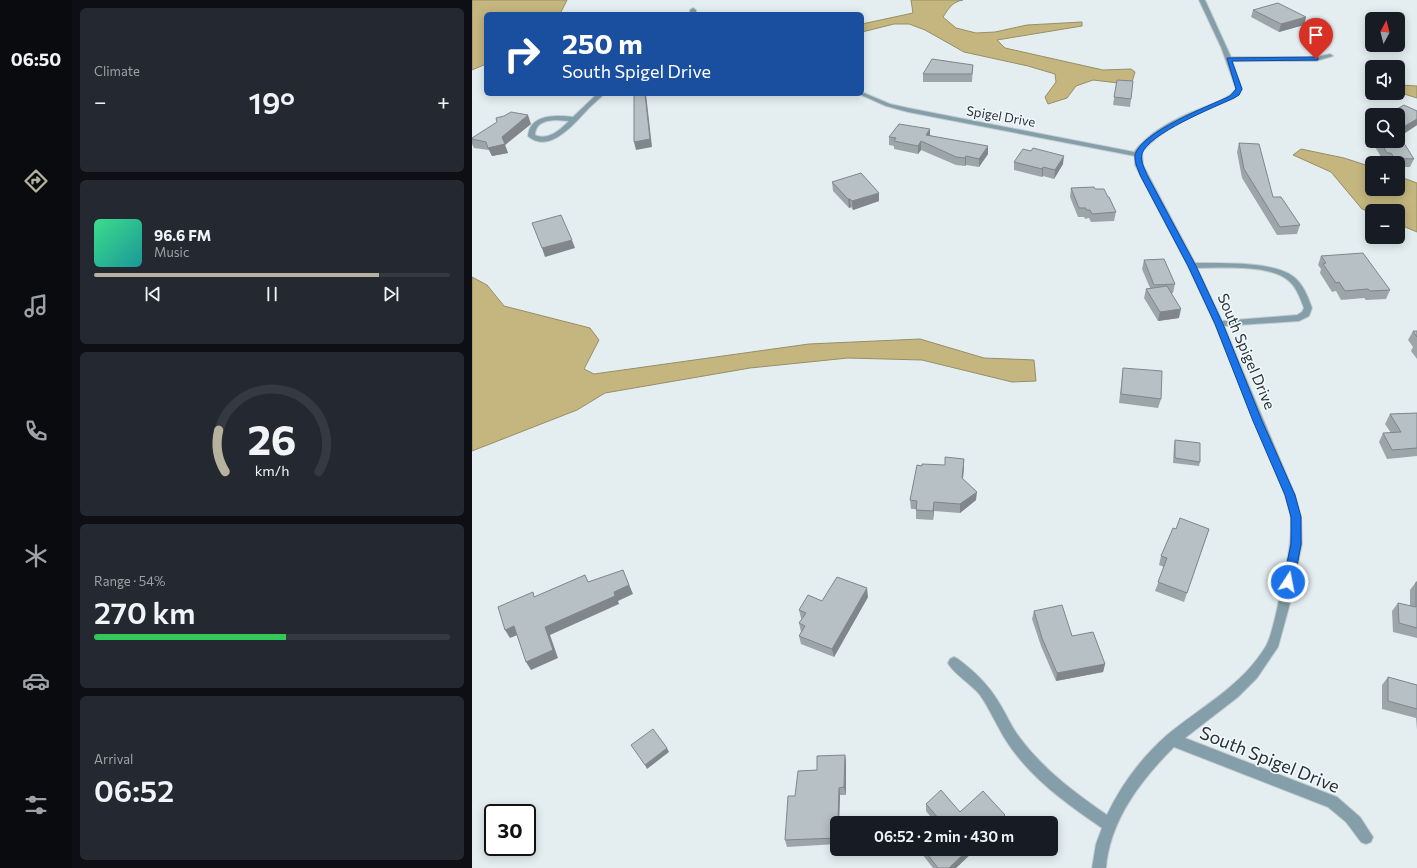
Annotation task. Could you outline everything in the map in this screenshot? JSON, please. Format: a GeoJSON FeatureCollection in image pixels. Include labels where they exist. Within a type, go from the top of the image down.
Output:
{"type":"FeatureCollection","features":[{"type":"Feature","properties":{"kind":"street"},"geometry":{"type":"LineString","coordinates":[[1138,155],[1150,138],[1186,118],[1232,97],[1239,89],[1229,60],[1202,0]]}},
{"type":"Feature","properties":{"kind":"street"},"geometry":{"type":"LineString","coordinates":[[1229,60],[1316,59],[1330,56]]}},
{"type":"Feature","properties":{"kind":"street","name":"Spigel Drive"},"geometry":{"type":"LineString","coordinates":[[864,95],[888,105],[908,110],[1138,155]]}},
{"type":"Feature","properties":{"kind":"street"},"geometry":{"type":"LineString","coordinates":[[575,119],[548,119],[533,126],[530,131],[531,136],[539,139],[548,138],[566,128],[575,119],[589,102],[598,96]]}},
{"type":"Feature","properties":{"kind":"street","name":"South Spigel Drive"},"geometry":{"type":"LineString","coordinates":[[1099,868],[1103,842],[1110,825],[1118,808],[1142,772],[1172,740],[1234,694],[1253,674],[1272,647],[1283,607],[1296,544],[1296,517],[1290,495],[1219,324],[1192,266],[1144,175],[1139,164],[1138,155]]}},
{"type":"Feature","properties":{"kind":"street"},"geometry":{"type":"LineString","coordinates":[[1192,266],[1231,267],[1280,272],[1293,280],[1303,295],[1308,308],[1306,314],[1299,318],[1219,324]]}},
{"type":"Feature","properties":{"kind":"street"},"geometry":{"type":"LineString","coordinates":[[954,663],[968,674],[987,695],[1013,740],[1042,775],[1064,794],[1110,825]]}},
{"type":"Feature","properties":{"kind":"street","name":"South Spigel Drive"},"geometry":{"type":"LineString","coordinates":[[1172,740],[1332,802],[1346,811],[1362,829],[1366,837]]}},
{"type":"Feature","properties":{"kind":"shaded area"},"geometry":{"type":"Polygon","coordinates":[[[472,0],[567,0],[561,12],[484,12],[484,65],[472,70],[472,0]]]}},
{"type":"Feature","properties":{"kind":"shaded area"},"geometry":{"type":"Polygon","coordinates":[[[911,0],[963,0],[953,4],[943,17],[956,28],[976,33],[995,32],[1027,25],[1082,22],[1082,26],[997,40],[1005,48],[1103,70],[1131,69],[1135,72],[1132,82],[1127,84],[1093,80],[1076,86],[1067,98],[1048,104],[1045,97],[1056,82],[1055,74],[1028,66],[964,52],[925,30],[909,24],[894,24],[864,32],[864,24],[913,13],[911,0]]]}},
{"type":"Feature","properties":{"kind":"shaded area"},"geometry":{"type":"Polygon","coordinates":[[[1405,85],[1417,86],[1417,98],[1405,94],[1405,85]]]}},
{"type":"Feature","properties":{"kind":"shaded area"},"geometry":{"type":"Polygon","coordinates":[[[1301,149],[1344,158],[1365,165],[1365,196],[1405,196],[1405,179],[1417,183],[1417,232],[1405,227],[1405,204],[1365,204],[1365,210],[1362,209],[1331,172],[1293,155],[1301,149]]]}},
{"type":"Feature","properties":{"kind":"shaded area"},"geometry":{"type":"Polygon","coordinates":[[[472,277],[487,285],[504,306],[590,328],[599,340],[584,369],[594,374],[809,344],[920,339],[984,358],[1034,360],[1036,381],[1012,382],[922,360],[848,358],[750,368],[605,393],[577,410],[472,451],[472,277]]]}},
{"type":"Feature","properties":{"kind":"building"},"geometry":{"type":"Polygon","coordinates":[[[1278,3],[1306,17],[1281,24],[1253,10],[1278,3]]]}},
{"type":"Feature","properties":{"kind":"building"},"geometry":{"type":"Polygon","coordinates":[[[932,59],[973,65],[972,74],[923,74],[932,59]]]}},
{"type":"Feature","properties":{"kind":"building"},"geometry":{"type":"Polygon","coordinates":[[[1117,80],[1133,81],[1131,99],[1114,97],[1117,80]]]}},
{"type":"Feature","properties":{"kind":"building"},"geometry":{"type":"Polygon","coordinates":[[[634,96],[645,96],[650,139],[634,142],[634,96]]]}},
{"type":"Feature","properties":{"kind":"building"},"geometry":{"type":"Polygon","coordinates":[[[1404,105],[1417,111],[1417,119],[1405,126],[1405,108],[1399,108],[1404,105]]]}},
{"type":"Feature","properties":{"kind":"building"},"geometry":{"type":"Polygon","coordinates":[[[511,112],[528,115],[502,137],[505,144],[488,148],[486,142],[472,139],[497,122],[496,118],[511,112]]]}},
{"type":"Feature","properties":{"kind":"building"},"geometry":{"type":"Polygon","coordinates":[[[899,124],[930,129],[926,135],[988,146],[979,159],[966,156],[965,158],[956,157],[921,141],[918,146],[894,141],[896,138],[889,137],[899,124]]]}},
{"type":"Feature","properties":{"kind":"building"},"geometry":{"type":"Polygon","coordinates":[[[1239,143],[1259,144],[1273,197],[1281,197],[1300,225],[1280,227],[1244,169],[1239,143]]]}},
{"type":"Feature","properties":{"kind":"building"},"geometry":{"type":"Polygon","coordinates":[[[1405,145],[1414,159],[1405,159],[1405,156],[1393,156],[1391,153],[1387,153],[1384,148],[1405,148],[1405,145]]]}},
{"type":"Feature","properties":{"kind":"building"},"geometry":{"type":"Polygon","coordinates":[[[1033,148],[1064,156],[1055,170],[1043,167],[1042,169],[1014,162],[1023,149],[1031,151],[1033,148]]]}},
{"type":"Feature","properties":{"kind":"building"},"geometry":{"type":"Polygon","coordinates":[[[861,173],[879,193],[852,201],[848,199],[832,182],[861,173]]]}},
{"type":"Feature","properties":{"kind":"building"},"geometry":{"type":"Polygon","coordinates":[[[1094,187],[1095,189],[1104,189],[1116,212],[1092,214],[1090,210],[1086,210],[1086,208],[1079,208],[1071,188],[1094,187]]]}},
{"type":"Feature","properties":{"kind":"building"},"geometry":{"type":"Polygon","coordinates":[[[561,215],[572,240],[542,248],[532,223],[561,215]]]}},
{"type":"Feature","properties":{"kind":"building"},"geometry":{"type":"Polygon","coordinates":[[[1363,253],[1390,290],[1370,291],[1368,289],[1345,291],[1339,282],[1336,283],[1323,264],[1326,263],[1321,256],[1363,253]]]}},
{"type":"Feature","properties":{"kind":"building"},"geometry":{"type":"Polygon","coordinates":[[[1164,259],[1175,284],[1154,285],[1144,260],[1164,259]]]}},
{"type":"Feature","properties":{"kind":"building"},"geometry":{"type":"Polygon","coordinates":[[[1167,286],[1181,309],[1160,312],[1146,289],[1167,286]]]}},
{"type":"Feature","properties":{"kind":"building"},"geometry":{"type":"Polygon","coordinates":[[[1413,331],[1417,331],[1417,337],[1413,331]]]}},
{"type":"Feature","properties":{"kind":"building"},"geometry":{"type":"Polygon","coordinates":[[[1123,368],[1162,371],[1161,399],[1121,394],[1123,368]]]}},
{"type":"Feature","properties":{"kind":"building"},"geometry":{"type":"Polygon","coordinates":[[[1417,413],[1417,448],[1392,450],[1383,433],[1401,432],[1390,414],[1417,413]]]}},
{"type":"Feature","properties":{"kind":"building"},"geometry":{"type":"Polygon","coordinates":[[[1175,440],[1200,443],[1200,462],[1175,458],[1175,440]]]}},
{"type":"Feature","properties":{"kind":"building"},"geometry":{"type":"Polygon","coordinates":[[[945,457],[964,459],[962,478],[977,492],[960,504],[934,502],[933,511],[916,510],[917,501],[910,500],[917,465],[945,465],[945,457]]]}},
{"type":"Feature","properties":{"kind":"building"},"geometry":{"type":"Polygon","coordinates":[[[1180,518],[1209,529],[1187,593],[1158,582],[1167,558],[1161,556],[1173,528],[1176,529],[1180,518]]]}},
{"type":"Feature","properties":{"kind":"building"},"geometry":{"type":"Polygon","coordinates":[[[623,570],[629,585],[614,592],[615,596],[545,627],[553,650],[526,662],[514,626],[505,630],[498,607],[533,592],[534,597],[585,575],[588,582],[623,570]]]}},
{"type":"Feature","properties":{"kind":"building"},"geometry":{"type":"Polygon","coordinates":[[[837,577],[867,588],[832,649],[799,636],[805,626],[799,623],[806,613],[799,610],[808,595],[822,601],[837,577]]]}},
{"type":"Feature","properties":{"kind":"building"},"geometry":{"type":"Polygon","coordinates":[[[1416,582],[1417,628],[1399,623],[1398,603],[1416,607],[1416,582]]]}},
{"type":"Feature","properties":{"kind":"building"},"geometry":{"type":"Polygon","coordinates":[[[1062,605],[1072,636],[1093,632],[1105,664],[1057,673],[1042,638],[1034,611],[1062,605]]]}},
{"type":"Feature","properties":{"kind":"building"},"geometry":{"type":"Polygon","coordinates":[[[1388,677],[1417,685],[1417,709],[1388,701],[1388,677]]]}},
{"type":"Feature","properties":{"kind":"building"},"geometry":{"type":"Polygon","coordinates":[[[653,729],[667,748],[645,765],[631,745],[653,729]]]}},
{"type":"Feature","properties":{"kind":"building"},"geometry":{"type":"Polygon","coordinates":[[[845,755],[844,787],[839,788],[838,816],[830,816],[830,838],[785,840],[788,796],[795,796],[798,771],[817,770],[817,756],[845,755]]]}},
{"type":"Feature","properties":{"kind":"building"},"geometry":{"type":"Polygon","coordinates":[[[941,790],[960,812],[983,791],[1005,815],[936,816],[926,804],[941,790]]]}},
{"type":"Feature","properties":{"kind":"building"},"geometry":{"type":"Polygon","coordinates":[[[929,856],[962,856],[949,868],[938,868],[929,856]]]}},
{"type":"Feature","properties":{"kind":"route"},"geometry":{"type":"LineString","coordinates":[[1288,582],[1296,544],[1296,517],[1290,495],[1219,324],[1192,266],[1144,175],[1139,164],[1138,152],[1150,138],[1186,118],[1232,97],[1237,93],[1239,89],[1229,60],[1316,59]]}}]}
